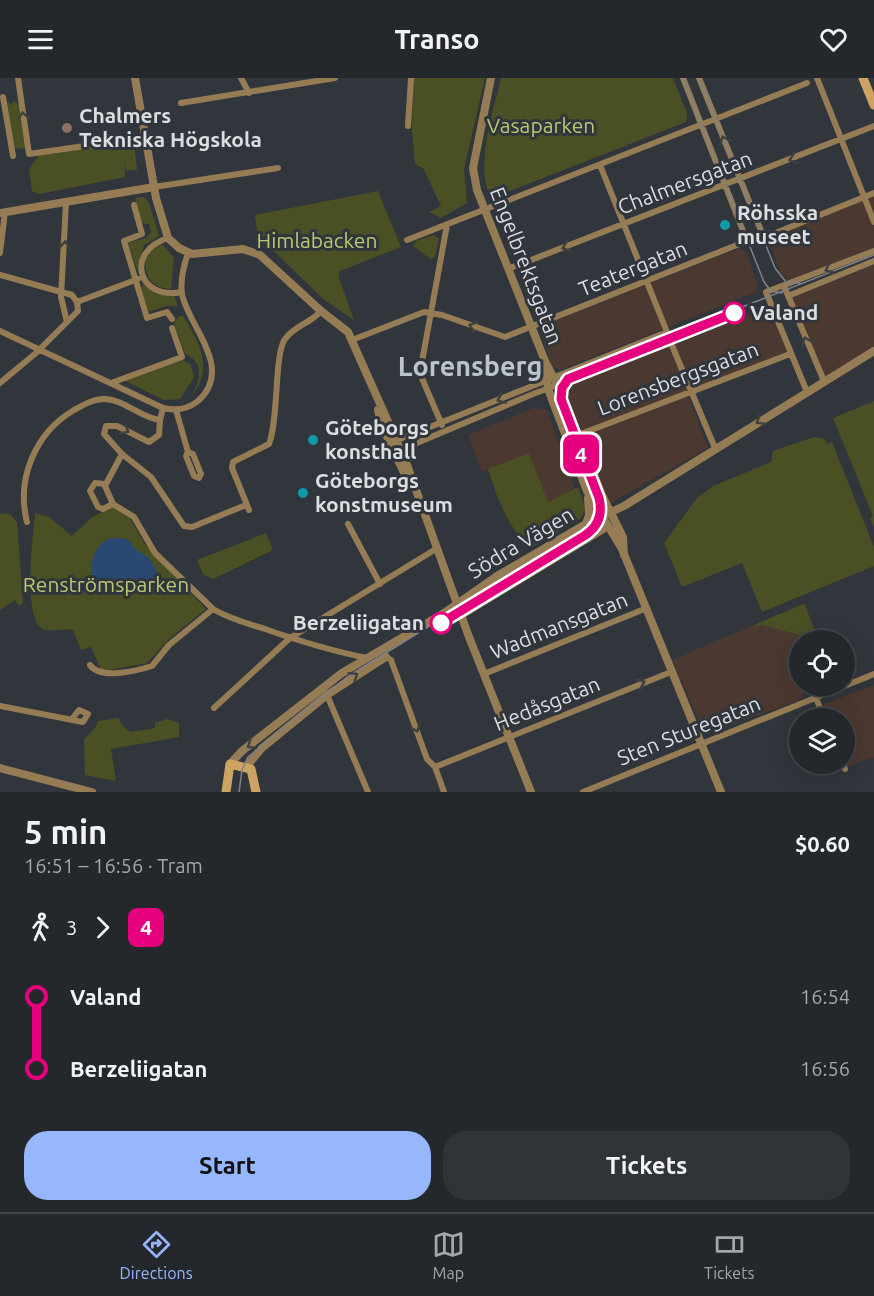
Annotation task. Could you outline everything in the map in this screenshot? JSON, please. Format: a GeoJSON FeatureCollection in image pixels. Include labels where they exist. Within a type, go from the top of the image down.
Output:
{"type":"FeatureCollection","features":[{"type":"Feature","properties":{"kind":"main road"},"geometry":{"type":"LineString","coordinates":[[863,78],[874,105]]}},
{"type":"Feature","properties":{"kind":"main road"},"geometry":{"type":"LineString","coordinates":[[226,792],[230,764],[246,767],[252,771],[256,792]]}},
{"type":"Feature","properties":{"kind":"street"},"geometry":{"type":"LineString","coordinates":[[18,78],[29,154],[133,139]]}},
{"type":"Feature","properties":{"kind":"street"},"geometry":{"type":"LineString","coordinates":[[135,78],[154,187],[168,238],[188,253],[204,254],[243,249],[264,257],[321,311],[348,332],[413,489],[531,792]]}},
{"type":"Feature","properties":{"kind":"street"},"geometry":{"type":"LineString","coordinates":[[241,78],[249,93]]}},
{"type":"Feature","properties":{"kind":"street"},"geometry":{"type":"LineString","coordinates":[[181,104],[335,78]]}},
{"type":"Feature","properties":{"kind":"street"},"geometry":{"type":"LineString","coordinates":[[408,126],[411,78]]}},
{"type":"Feature","properties":{"kind":"street","name":"Engelbrektsgatan"},"geometry":{"type":"LineString","coordinates":[[491,78],[473,168],[482,209],[610,514],[623,537],[624,555]]}},
{"type":"Feature","properties":{"kind":"street"},"geometry":{"type":"LineString","coordinates":[[683,78],[723,185]]}},
{"type":"Feature","properties":{"kind":"street"},"geometry":{"type":"LineString","coordinates":[[699,78],[762,233],[773,234],[874,193]]}},
{"type":"Feature","properties":{"kind":"street"},"geometry":{"type":"LineString","coordinates":[[818,78],[874,222]]}},
{"type":"Feature","properties":{"kind":"street"},"geometry":{"type":"LineString","coordinates":[[407,240],[807,83]]}},
{"type":"Feature","properties":{"kind":"street"},"geometry":{"type":"LineString","coordinates":[[3,97],[13,156]]}},
{"type":"Feature","properties":{"kind":"street","name":"Chalmersgatan"},"geometry":{"type":"LineString","coordinates":[[508,269],[874,126]]}},
{"type":"Feature","properties":{"kind":"street"},"geometry":{"type":"LineString","coordinates":[[392,440],[441,423],[667,332],[600,165]]}},
{"type":"Feature","properties":{"kind":"street"},"geometry":{"type":"LineString","coordinates":[[0,254],[2,213],[278,168]]}},
{"type":"Feature","properties":{"kind":"street","name":"Teatergatan"},"geometry":{"type":"LineString","coordinates":[[432,313],[505,337],[747,241],[723,185]]}},
{"type":"Feature","properties":{"kind":"street"},"geometry":{"type":"LineString","coordinates":[[66,202],[61,297],[67,322]]}},
{"type":"Feature","properties":{"kind":"street"},"geometry":{"type":"LineString","coordinates":[[134,205],[142,234],[124,241],[140,278],[147,318],[167,312],[172,320]]}},
{"type":"Feature","properties":{"kind":"street"},"geometry":{"type":"LineString","coordinates":[[444,432],[422,376],[421,367],[447,225]]}},
{"type":"Feature","properties":{"kind":"street"},"geometry":{"type":"LineString","coordinates":[[140,278],[146,249],[156,241],[168,238]]}},
{"type":"Feature","properties":{"kind":"street"},"geometry":{"type":"LineString","coordinates":[[807,392],[766,292],[874,251]]}},
{"type":"Feature","properties":{"kind":"street"},"geometry":{"type":"LineString","coordinates":[[0,331],[41,348],[163,408],[176,410],[192,405],[201,397],[208,385],[211,371],[206,342],[188,311],[182,292],[188,253]]}},
{"type":"Feature","properties":{"kind":"street"},"geometry":{"type":"LineString","coordinates":[[788,296],[874,261]]}},
{"type":"Feature","properties":{"kind":"street"},"geometry":{"type":"LineString","coordinates":[[0,275],[72,295],[77,302],[78,310],[41,348],[0,382]]}},
{"type":"Feature","properties":{"kind":"street"},"geometry":{"type":"LineString","coordinates":[[140,278],[157,292],[168,294],[182,292]]}},
{"type":"Feature","properties":{"kind":"street"},"geometry":{"type":"LineString","coordinates":[[77,302],[140,278]]}},
{"type":"Feature","properties":{"kind":"street"},"geometry":{"type":"LineString","coordinates":[[783,286],[824,381]]}},
{"type":"Feature","properties":{"kind":"street"},"geometry":{"type":"LineString","coordinates":[[163,408],[159,435],[148,442],[117,426],[106,426],[105,435],[122,454],[151,477],[186,528],[248,508],[232,468],[232,462],[265,448],[270,443],[274,427],[282,345],[290,333],[313,320],[321,311]]}},
{"type":"Feature","properties":{"kind":"street"},"geometry":{"type":"LineString","coordinates":[[352,340],[416,314],[432,313]]}},
{"type":"Feature","properties":{"kind":"street"},"geometry":{"type":"LineString","coordinates":[[111,383],[182,357],[172,328]]}},
{"type":"Feature","properties":{"kind":"street"},"geometry":{"type":"LineString","coordinates":[[397,451],[548,389],[671,343],[715,448]]}},
{"type":"Feature","properties":{"kind":"street","name":"Södra Vägen"},"geometry":{"type":"LineString","coordinates":[[230,764],[242,751],[352,668],[497,576],[586,524],[610,514],[874,351]]}},
{"type":"Feature","properties":{"kind":"street","name":"Lorensbergsgatan"},"geometry":{"type":"LineString","coordinates":[[578,435],[790,354]]}},
{"type":"Feature","properties":{"kind":"street","name":"Engelbrektsgatan"},"geometry":{"type":"LineString","coordinates":[[545,361],[545,380],[586,491],[590,508],[586,524]]}},
{"type":"Feature","properties":{"kind":"street"},"geometry":{"type":"LineString","coordinates":[[27,522],[24,491],[30,462],[44,436],[57,421],[90,402],[102,399],[111,400],[149,418],[160,420]]}},
{"type":"Feature","properties":{"kind":"street"},"geometry":{"type":"LineString","coordinates":[[176,410],[188,452]]}},
{"type":"Feature","properties":{"kind":"street"},"geometry":{"type":"LineString","coordinates":[[105,484],[122,454]]}},
{"type":"Feature","properties":{"kind":"street"},"geometry":{"type":"LineString","coordinates":[[105,484],[95,483],[90,491],[98,507],[103,509],[113,504]]}},
{"type":"Feature","properties":{"kind":"street"},"geometry":{"type":"LineString","coordinates":[[105,484],[113,504],[134,518],[155,552],[223,616],[348,656],[368,658]]}},
{"type":"Feature","properties":{"kind":"street","name":"Engelbrektsgatan"},"geometry":{"type":"LineString","coordinates":[[586,491],[624,555],[721,792]]}},
{"type":"Feature","properties":{"kind":"street"},"geometry":{"type":"LineString","coordinates":[[348,524],[380,584]]}},
{"type":"Feature","properties":{"kind":"street","name":"Södra Vägen"},"geometry":{"type":"LineString","coordinates":[[461,615],[608,526]]}},
{"type":"Feature","properties":{"kind":"street"},"geometry":{"type":"LineString","coordinates":[[214,708],[290,638],[436,549]]}},
{"type":"Feature","properties":{"kind":"street","name":"Wadmansgatan"},"geometry":{"type":"LineString","coordinates":[[484,674],[647,608]]}},
{"type":"Feature","properties":{"kind":"street"},"geometry":{"type":"LineString","coordinates":[[90,665],[93,670],[103,674],[152,666],[189,627],[213,609]]}},
{"type":"Feature","properties":{"kind":"street"},"geometry":{"type":"LineString","coordinates":[[348,656],[354,662],[352,668]]}},
{"type":"Feature","properties":{"kind":"street"},"geometry":{"type":"LineString","coordinates":[[246,767],[262,748],[327,695],[386,657],[392,660],[427,759],[435,767],[444,792]]}},
{"type":"Feature","properties":{"kind":"street","name":"Hedåsgatan"},"geometry":{"type":"LineString","coordinates":[[435,767],[671,672]]}},
{"type":"Feature","properties":{"kind":"street","name":"Sten Sturegatan"},"geometry":{"type":"LineString","coordinates":[[583,792],[874,674]]}},
{"type":"Feature","properties":{"kind":"street"},"geometry":{"type":"LineString","coordinates":[[327,695],[368,792]]}},
{"type":"Feature","properties":{"kind":"street"},"geometry":{"type":"LineString","coordinates":[[816,698],[820,708]]}},
{"type":"Feature","properties":{"kind":"street"},"geometry":{"type":"LineString","coordinates":[[0,706],[72,719]]}},
{"type":"Feature","properties":{"kind":"street"},"geometry":{"type":"LineString","coordinates":[[0,768],[92,792]]}},
{"type":"Feature","properties":{"kind":"shaded area"},"geometry":{"type":"Polygon","coordinates":[[[874,194],[874,248],[788,281],[781,274],[768,238],[874,194]]]}},
{"type":"Feature","properties":{"kind":"shaded area"},"geometry":{"type":"Polygon","coordinates":[[[738,249],[746,251],[758,286],[756,292],[560,370],[552,366],[540,330],[543,325],[738,249]]]}},
{"type":"Feature","properties":{"kind":"shaded area"},"geometry":{"type":"Polygon","coordinates":[[[874,265],[874,347],[826,377],[805,338],[790,298],[874,265]]]}},
{"type":"Feature","properties":{"kind":"shaded area"},"geometry":{"type":"Polygon","coordinates":[[[769,307],[788,352],[687,392],[708,448],[611,503],[608,502],[565,396],[569,386],[769,307]]]}},
{"type":"Feature","properties":{"kind":"shaded area"},"geometry":{"type":"Polygon","coordinates":[[[534,408],[547,410],[574,487],[567,494],[548,502],[528,453],[482,472],[468,435],[534,408]]]}},
{"type":"Feature","properties":{"kind":"shaded area"},"geometry":{"type":"Polygon","coordinates":[[[805,603],[815,630],[789,630],[789,696],[803,696],[802,699],[715,731],[699,721],[672,660],[805,603]]]}},
{"type":"Feature","properties":{"kind":"shaded area"},"geometry":{"type":"Polygon","coordinates":[[[874,685],[874,757],[855,764],[855,708],[822,708],[821,705],[845,696],[855,696],[855,692],[874,685]]]}},
{"type":"Feature","properties":{"kind":"green space"},"geometry":{"type":"Polygon","coordinates":[[[413,78],[485,78],[464,169],[467,203],[441,218],[429,212],[441,206],[423,168],[415,164],[412,130],[413,78]]]}},
{"type":"Feature","properties":{"kind":"green space","name":"Vasaparken"},"geometry":{"type":"Polygon","coordinates":[[[501,78],[673,78],[687,113],[686,122],[492,198],[484,172],[485,156],[501,78]]]}},
{"type":"Feature","properties":{"kind":"green space"},"geometry":{"type":"Polygon","coordinates":[[[13,101],[21,105],[26,149],[14,148],[7,102],[12,104],[13,101]]]}},
{"type":"Feature","properties":{"kind":"green space"},"geometry":{"type":"Polygon","coordinates":[[[134,142],[137,170],[126,171],[124,160],[125,177],[39,194],[32,191],[29,169],[39,155],[134,142]]]}},
{"type":"Feature","properties":{"kind":"green space","name":"Himlabacken"},"geometry":{"type":"Polygon","coordinates":[[[378,191],[401,247],[340,271],[338,275],[354,320],[323,299],[274,251],[258,240],[255,215],[378,191]]]}},
{"type":"Feature","properties":{"kind":"green space"},"geometry":{"type":"Polygon","coordinates":[[[144,197],[149,203],[159,236],[144,245],[137,270],[128,243],[146,238],[151,232],[149,224],[141,223],[135,198],[144,197]]]}},
{"type":"Feature","properties":{"kind":"green space"},"geometry":{"type":"Polygon","coordinates":[[[433,235],[439,238],[435,257],[431,259],[413,246],[416,241],[433,235]]]}},
{"type":"Feature","properties":{"kind":"green space"},"geometry":{"type":"Polygon","coordinates":[[[161,243],[174,258],[171,289],[157,286],[147,273],[147,253],[161,243]]]}},
{"type":"Feature","properties":{"kind":"green space"},"geometry":{"type":"Polygon","coordinates":[[[143,284],[158,293],[174,295],[178,306],[167,306],[148,312],[141,287],[143,284]]]}},
{"type":"Feature","properties":{"kind":"green space"},"geometry":{"type":"Polygon","coordinates":[[[179,316],[183,316],[189,325],[202,354],[202,375],[192,395],[199,372],[195,362],[185,354],[174,323],[179,316]]]}},
{"type":"Feature","properties":{"kind":"green space"},"geometry":{"type":"Polygon","coordinates":[[[183,360],[191,365],[194,377],[180,399],[164,400],[123,380],[183,360]]]}},
{"type":"Feature","properties":{"kind":"green space"},"geometry":{"type":"Polygon","coordinates":[[[874,401],[874,528],[870,518],[873,516],[833,418],[874,401]]]}},
{"type":"Feature","properties":{"kind":"green space"},"geometry":{"type":"Polygon","coordinates":[[[814,437],[825,439],[827,444],[832,442],[874,547],[874,566],[762,612],[742,563],[682,587],[664,543],[697,498],[713,486],[771,462],[773,451],[814,437]]]}},
{"type":"Feature","properties":{"kind":"green space"},"geometry":{"type":"Polygon","coordinates":[[[529,453],[548,502],[578,487],[585,508],[581,518],[531,548],[523,541],[510,522],[499,501],[488,469],[529,453]]]}},
{"type":"Feature","properties":{"kind":"green space","name":"Renströmsparken"},"geometry":{"type":"Polygon","coordinates":[[[114,506],[129,517],[145,544],[206,609],[169,639],[147,663],[104,671],[101,670],[91,647],[81,650],[73,630],[44,630],[35,620],[31,591],[31,556],[35,513],[49,517],[72,536],[91,518],[114,506]]]}},
{"type":"Feature","properties":{"kind":"green space"},"geometry":{"type":"Polygon","coordinates":[[[0,513],[10,514],[17,522],[23,603],[19,606],[15,600],[0,610],[0,513]]]}},
{"type":"Feature","properties":{"kind":"green space"},"geometry":{"type":"Polygon","coordinates":[[[266,533],[273,550],[213,579],[203,574],[197,560],[266,533]]]}},
{"type":"Feature","properties":{"kind":"green space"},"geometry":{"type":"Polygon","coordinates":[[[804,604],[814,630],[789,630],[789,632],[762,625],[755,627],[756,624],[804,604]]]}},
{"type":"Feature","properties":{"kind":"green space"},"geometry":{"type":"Polygon","coordinates":[[[119,718],[121,724],[130,732],[155,728],[155,723],[167,719],[179,723],[179,737],[111,749],[116,781],[85,775],[84,739],[95,728],[98,721],[119,718]]]}},
{"type":"Feature","properties":{"kind":"water"},"geometry":{"type":"Polygon","coordinates":[[[110,538],[130,541],[136,550],[151,560],[157,573],[146,586],[136,587],[125,581],[116,582],[111,590],[94,586],[91,572],[95,552],[110,538]]]}},
{"type":"Feature","properties":{"kind":"tram line"},"geometry":{"type":"LineString","coordinates":[[683,78],[764,282],[771,291],[782,293]]}},
{"type":"Feature","properties":{"kind":"tram line"},"geometry":{"type":"LineString","coordinates":[[699,78],[775,268],[786,282],[800,283]]}},
{"type":"Feature","properties":{"kind":"tram line"},"geometry":{"type":"LineString","coordinates":[[239,792],[242,770],[248,757],[347,677],[591,526],[597,512],[596,501],[558,401],[558,391],[565,377],[874,255]]}},
{"type":"Feature","properties":{"kind":"tram line","name":"4"},"geometry":{"type":"LineString","coordinates":[[441,623],[584,536],[597,524],[601,514],[599,498],[561,399],[562,388],[568,379],[734,313]]}},
{"type":"Feature","properties":{"kind":"place","name":"Chalmers Tekniska Högskola"},"geometry":{"type":"Point","coordinates":[67,128]}},
{"type":"Feature","properties":{"kind":"place","name":"Röhsska museet"},"geometry":{"type":"Point","coordinates":[725,225]}},
{"type":"Feature","properties":{"kind":"place","name":"Valand"},"geometry":{"type":"Point","coordinates":[734,313]}},
{"type":"Feature","properties":{"kind":"place","name":"Göteborgs konsthall"},"geometry":{"type":"Point","coordinates":[313,440]}},
{"type":"Feature","properties":{"kind":"place","name":"Göteborgs konstmuseum"},"geometry":{"type":"Point","coordinates":[303,493]}},
{"type":"Feature","properties":{"kind":"place","name":"Berzeliigatan"},"geometry":{"type":"Point","coordinates":[441,623]}},
{"type":"Feature","properties":{"kind":"district","name":"Lorensberg"},"geometry":{"type":"Point","coordinates":[470,367]}}]}
